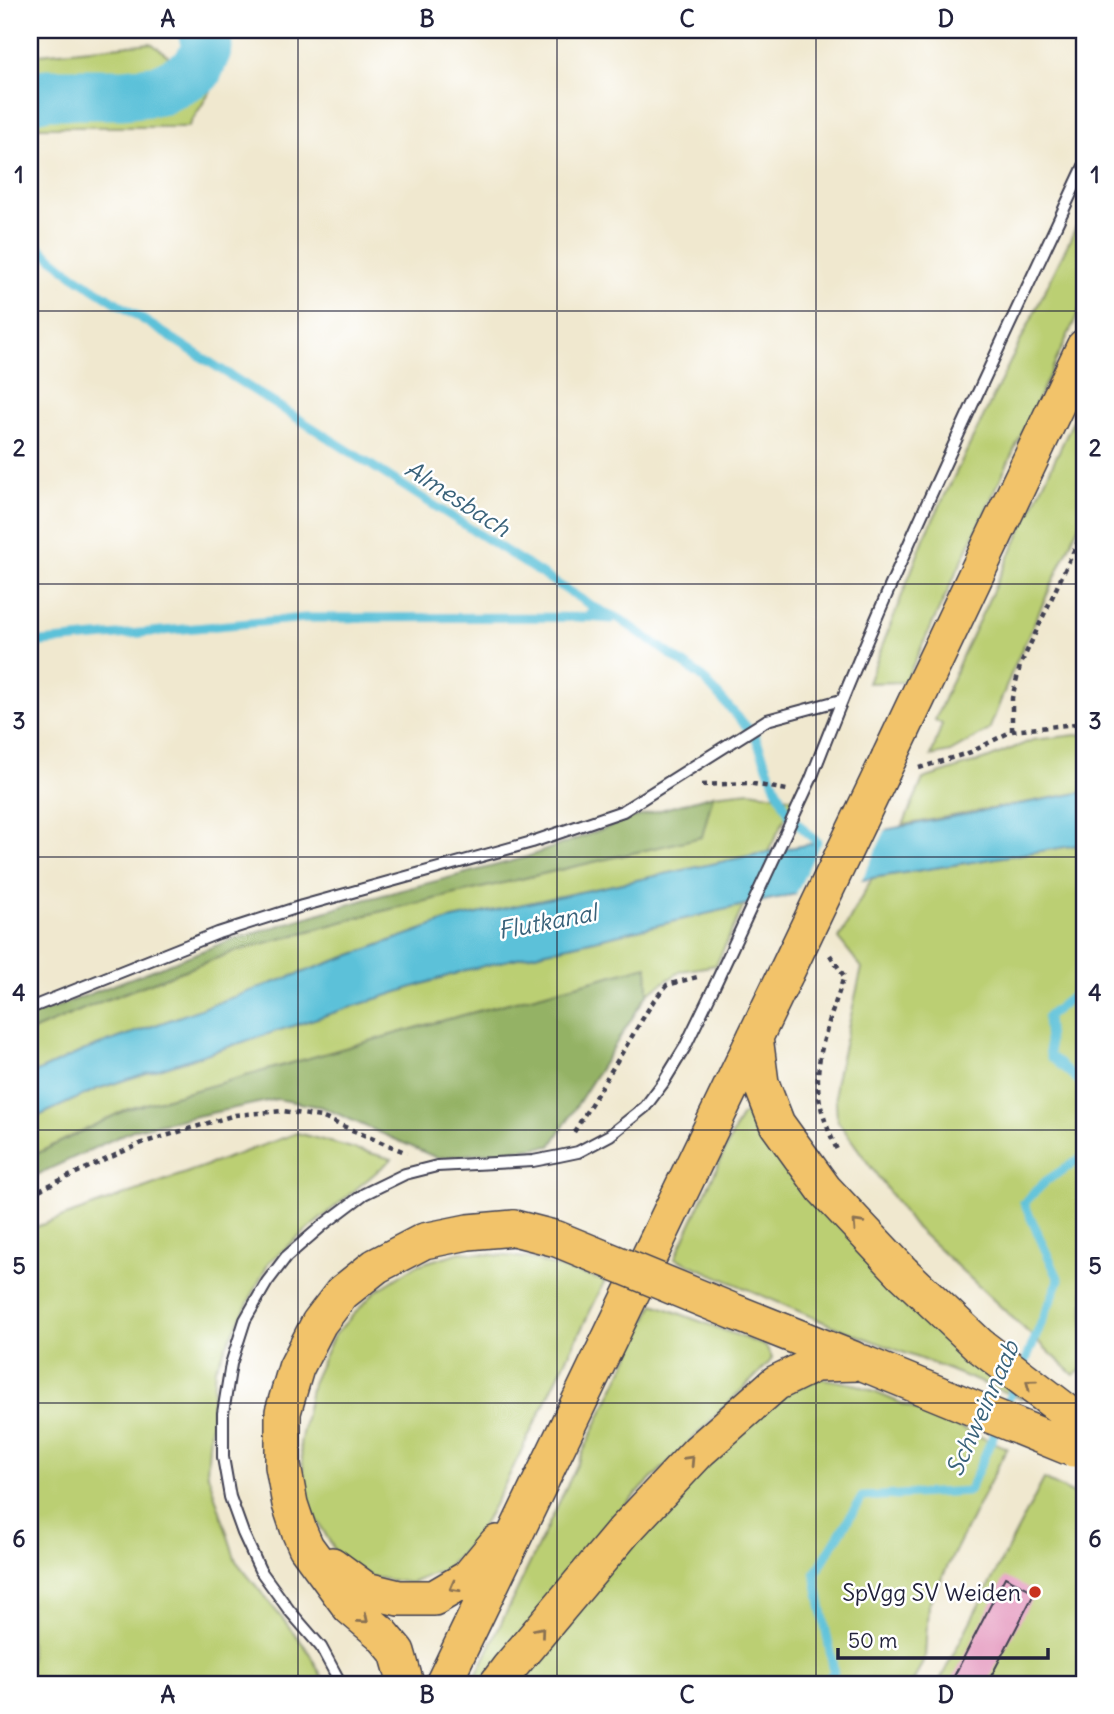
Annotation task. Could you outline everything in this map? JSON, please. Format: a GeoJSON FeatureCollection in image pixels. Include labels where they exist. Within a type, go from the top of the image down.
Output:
{"type":"FeatureCollection","features":[{"type":"Feature","properties":{"kind":"main road"},"geometry":{"type":"LineString","coordinates":[[443,1684],[786,973],[903,763],[1084,346]]}},
{"type":"Feature","properties":{"kind":"main road"},"geometry":{"type":"LineString","coordinates":[[755,1037],[761,1083],[777,1124],[824,1189],[903,1273],[1081,1442]]}},
{"type":"Feature","properties":{"kind":"main road"},"geometry":{"type":"LineString","coordinates":[[406,1684],[397,1652],[382,1634],[350,1607],[306,1547],[290,1504],[283,1466],[283,1412],[296,1368],[319,1323],[342,1293],[376,1266],[424,1241],[468,1232],[514,1228],[557,1238],[863,1363],[1081,1442]]}},
{"type":"Feature","properties":{"kind":"main road"},"geometry":{"type":"LineString","coordinates":[[498,1684],[624,1531],[699,1451],[776,1383],[815,1364],[863,1363]]}},
{"type":"Feature","properties":{"kind":"main road"},"geometry":{"type":"LineString","coordinates":[[306,1547],[366,1590],[399,1598],[434,1598],[468,1578],[498,1542],[543,1479]]}},
{"type":"Feature","properties":{"kind":"lane"},"geometry":{"type":"LineString","coordinates":[[341,1684],[321,1647],[260,1570],[230,1497],[223,1457],[223,1413],[231,1364],[245,1320],[267,1282],[286,1257],[364,1194],[405,1174],[437,1166],[533,1161],[578,1152],[610,1135],[645,1107],[685,1047],[714,987],[811,779],[888,588],[1084,166]]}},
{"type":"Feature","properties":{"kind":"lane"},"geometry":{"type":"LineString","coordinates":[[30,1008],[218,933],[302,906],[532,842],[623,811],[768,719],[841,700]]}},
{"type":"Feature","properties":{"kind":"path"},"geometry":{"type":"LineString","coordinates":[[1012,731],[1012,698],[1020,666],[1084,529]]}},
{"type":"Feature","properties":{"kind":"path"},"geometry":{"type":"LineString","coordinates":[[903,763],[971,752],[1012,731],[1084,723]]}},
{"type":"Feature","properties":{"kind":"path"},"geometry":{"type":"LineString","coordinates":[[840,1157],[825,1122],[817,1084],[821,1053],[844,976]]}},
{"type":"Feature","properties":{"kind":"path"},"geometry":{"type":"LineString","coordinates":[[559,1156],[654,1000],[667,985]]}},
{"type":"Feature","properties":{"kind":"path"},"geometry":{"type":"LineString","coordinates":[[30,1195],[142,1143],[235,1115],[283,1111],[321,1118],[437,1166]]}},
{"type":"Feature","properties":{"kind":"green space"},"geometry":{"type":"Polygon","coordinates":[[[151,43],[212,89],[188,127],[30,127],[30,55],[151,43]]]}},
{"type":"Feature","properties":{"kind":"green space"},"geometry":{"type":"Polygon","coordinates":[[[1084,211],[1084,301],[905,682],[868,683],[925,536],[1084,211]]]}},
{"type":"Feature","properties":{"kind":"green space"},"geometry":{"type":"Polygon","coordinates":[[[1084,398],[1084,514],[1014,667],[989,730],[950,752],[931,756],[942,724],[935,720],[963,654],[1084,398]]]}},
{"type":"Feature","properties":{"kind":"green space"},"geometry":{"type":"Polygon","coordinates":[[[1084,734],[1084,792],[903,825],[923,779],[989,758],[1033,740],[1084,734]]]}},
{"type":"Feature","properties":{"kind":"green space"},"geometry":{"type":"Polygon","coordinates":[[[750,791],[795,798],[768,852],[449,920],[83,1051],[30,1075],[30,1032],[100,1002],[233,952],[374,913],[701,837],[713,795],[750,791]]]}},
{"type":"Feature","properties":{"kind":"green space"},"geometry":{"type":"Polygon","coordinates":[[[713,795],[702,837],[374,913],[233,952],[100,1002],[30,1032],[30,1017],[228,941],[364,900],[524,858],[633,818],[713,795]]]}},
{"type":"Feature","properties":{"kind":"green space"},"geometry":{"type":"Polygon","coordinates":[[[1084,844],[1084,1368],[1074,1375],[913,1225],[837,1120],[835,1084],[862,968],[839,939],[872,878],[1084,844]]]}},
{"type":"Feature","properties":{"kind":"green space"},"geometry":{"type":"Polygon","coordinates":[[[744,905],[716,965],[681,971],[648,993],[647,966],[125,1110],[30,1157],[30,1120],[97,1089],[466,970],[744,905]]]}},
{"type":"Feature","properties":{"kind":"green space"},"geometry":{"type":"Polygon","coordinates":[[[647,966],[648,993],[551,1146],[437,1158],[322,1107],[277,1099],[135,1129],[30,1178],[30,1157],[125,1110],[647,966]]]}},
{"type":"Feature","properties":{"kind":"green space"},"geometry":{"type":"Polygon","coordinates":[[[754,1111],[1022,1399],[833,1326],[675,1258],[741,1116],[754,1111]]]}},
{"type":"Feature","properties":{"kind":"green space"},"geometry":{"type":"Polygon","coordinates":[[[297,1133],[392,1159],[269,1262],[215,1368],[207,1471],[236,1561],[307,1649],[326,1684],[30,1684],[30,1229],[297,1133]]]}},
{"type":"Feature","properties":{"kind":"green space"},"geometry":{"type":"Polygon","coordinates":[[[461,1252],[527,1258],[605,1281],[476,1538],[445,1569],[411,1583],[371,1577],[338,1556],[308,1504],[300,1444],[312,1383],[334,1335],[375,1292],[417,1265],[461,1252]]]}},
{"type":"Feature","properties":{"kind":"green space"},"geometry":{"type":"Polygon","coordinates":[[[654,1304],[763,1345],[772,1358],[617,1513],[481,1684],[472,1684],[654,1304]]]}},
{"type":"Feature","properties":{"kind":"green space"},"geometry":{"type":"Polygon","coordinates":[[[821,1378],[858,1385],[1007,1448],[928,1605],[925,1657],[912,1684],[518,1684],[620,1552],[748,1425],[788,1392],[821,1378]]]}},
{"type":"Feature","properties":{"kind":"green space","name":"SpVgg SV Weiden"},"geometry":{"type":"Polygon","coordinates":[[[1044,1479],[1084,1499],[1084,1684],[938,1684],[1044,1479]]]}},
{"type":"Feature","properties":{"kind":"water","name":"Flutkanal"},"geometry":{"type":"Polygon","coordinates":[[[1084,792],[1084,844],[872,878],[466,970],[97,1089],[30,1120],[30,1075],[83,1051],[449,920],[768,852],[1084,792]]]}},
{"type":"Feature","properties":{"kind":"pier"},"geometry":{"type":"Polygon","coordinates":[[[888,825],[860,884],[794,898],[823,837],[888,825]]]}},
{"type":"Feature","properties":{"kind":"building"},"geometry":{"type":"Polygon","coordinates":[[[1005,1577],[1035,1592],[987,1684],[950,1684],[1005,1577]]]}},
{"type":"Feature","properties":{"kind":"waterway"},"geometry":{"type":"LineString","coordinates":[[30,98],[46,94],[123,94],[160,90],[197,70],[207,47],[203,30]]}},
{"type":"Feature","properties":{"kind":"waterway","name":"Almesbach"},"geometry":{"type":"LineString","coordinates":[[30,232],[42,250],[73,275],[595,608],[620,619],[701,676],[755,736],[790,816],[817,842]]}},
{"type":"Feature","properties":{"kind":"waterway","name":"Almesbach"},"geometry":{"type":"LineString","coordinates":[[587,617],[595,608],[600,610]]}},
{"type":"Feature","properties":{"kind":"waterway"},"geometry":{"type":"LineString","coordinates":[[30,643],[305,618],[611,619]]}},
{"type":"Feature","properties":{"kind":"waterway","name":"Schweinnaab"},"geometry":{"type":"LineString","coordinates":[[1084,987],[1047,1017],[1050,1056],[1084,1085]]}},
{"type":"Feature","properties":{"kind":"waterway","name":"Schweinnaab"},"geometry":{"type":"LineString","coordinates":[[1022,1370],[1059,1280],[1024,1203],[1046,1181],[1084,1156]]}},
{"type":"Feature","properties":{"kind":"waterway","name":"Schweinnaab"},"geometry":{"type":"LineString","coordinates":[[1003,1412],[1016,1383]]}},
{"type":"Feature","properties":{"kind":"waterway","name":"Schweinnaab"},"geometry":{"type":"LineString","coordinates":[[823,1684],[834,1672],[815,1574],[862,1497],[969,1491],[998,1425]]}},
{"type":"Feature","properties":{"kind":"place","name":"SpVgg SV Weiden"},"geometry":{"type":"Point","coordinates":[1035,1592]}}]}
